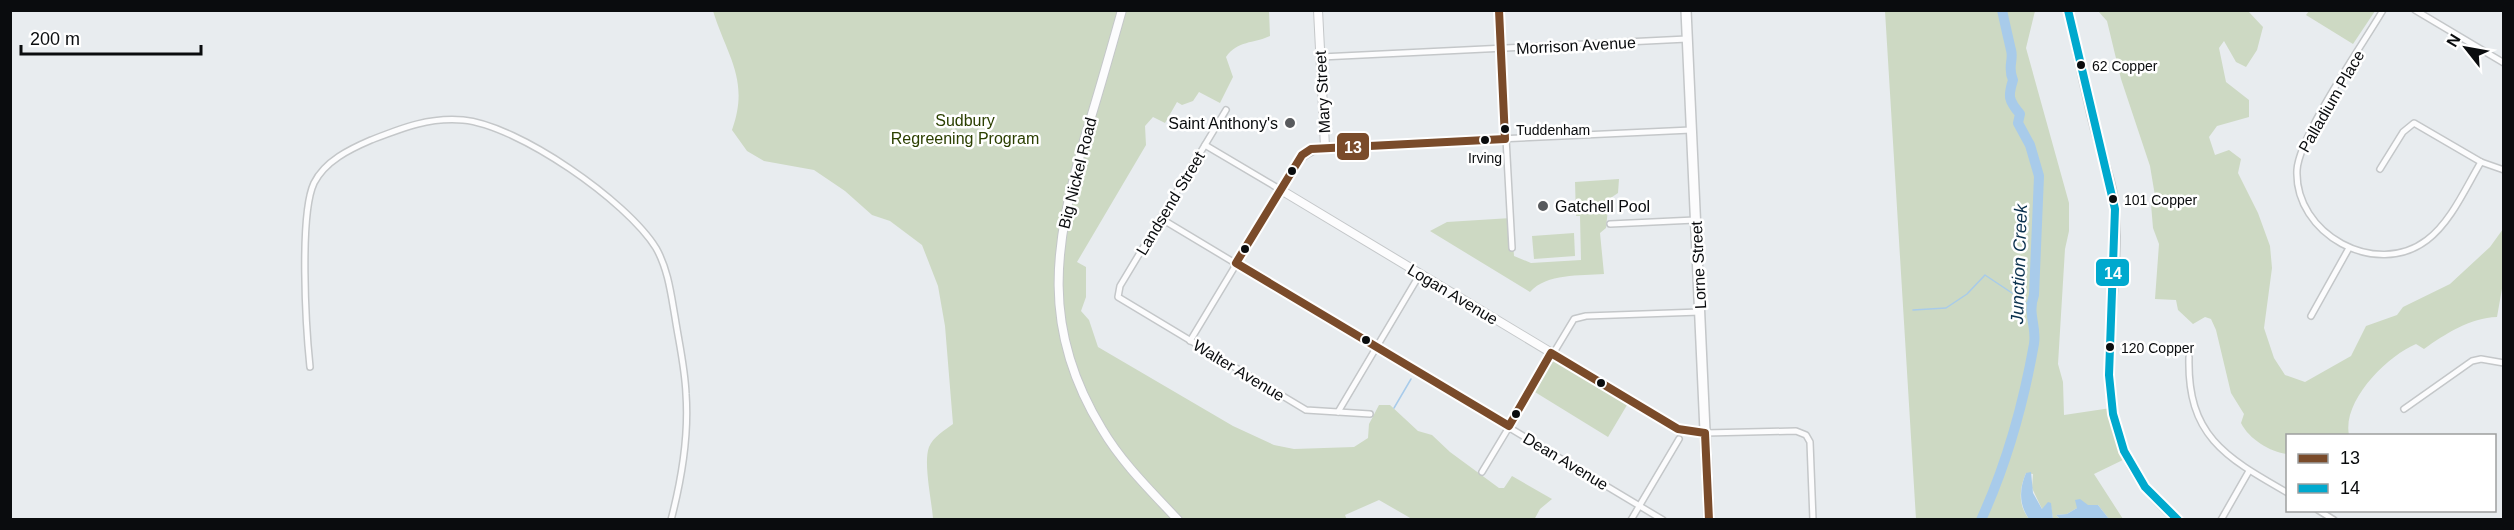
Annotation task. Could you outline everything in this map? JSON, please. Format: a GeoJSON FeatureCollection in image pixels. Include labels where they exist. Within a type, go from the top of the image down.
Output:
{"type":"FeatureCollection","features":[{"type":"Feature","properties":{"kind":"main road","name":"Lorne Street"},"geometry":{"type":"LineString","coordinates":[[1686,10],[1709,519]]}},
{"type":"Feature","properties":{"kind":"street","name":"Big Nickel Road"},"geometry":{"type":"LineString","coordinates":[[1122,10],[1066,206],[1057,282],[1059,311],[1072,367],[1102,430],[1115,450],[1178,519]]}},
{"type":"Feature","properties":{"kind":"street","name":"Mary Street"},"geometry":{"type":"LineString","coordinates":[[1190,341],[1302,155],[1311,149],[1325,147],[1318,10]]}},
{"type":"Feature","properties":{"kind":"street"},"geometry":{"type":"LineString","coordinates":[[1499,10],[1512,248]]}},
{"type":"Feature","properties":{"kind":"street"},"geometry":{"type":"LineString","coordinates":[[2068,10],[2115,209],[2108,371],[2113,414],[2121,444],[2133,466],[2151,492],[2178,519]]}},
{"type":"Feature","properties":{"kind":"street","name":"Palladium Place"},"geometry":{"type":"LineString","coordinates":[[2384,10],[2311,130],[2300,153],[2297,170],[2298,187],[2312,220],[2322,230],[2349,248],[2372,255],[2392,255],[2408,251],[2426,241],[2440,227],[2481,162]]}},
{"type":"Feature","properties":{"kind":"street"},"geometry":{"type":"LineString","coordinates":[[2415,10],[2504,63]]}},
{"type":"Feature","properties":{"kind":"street","name":"Morrison Avenue"},"geometry":{"type":"LineString","coordinates":[[1321,57],[1687,39]]}},
{"type":"Feature","properties":{"kind":"street","name":"Landsend Street"},"geometry":{"type":"LineString","coordinates":[[1118,297],[1120,286],[1226,110]]}},
{"type":"Feature","properties":{"kind":"street"},"geometry":{"type":"LineString","coordinates":[[310,368],[305,219],[309,195],[319,175],[336,159],[356,147],[421,122],[462,120],[492,126],[539,150],[608,198],[643,230],[664,265],[686,393],[685,446],[671,519]]}},
{"type":"Feature","properties":{"kind":"street"},"geometry":{"type":"LineString","coordinates":[[2380,169],[2403,132],[2414,123],[2481,162],[2504,170]]}},
{"type":"Feature","properties":{"kind":"street"},"geometry":{"type":"LineString","coordinates":[[1325,147],[1691,130]]}},
{"type":"Feature","properties":{"kind":"street","name":"Logan Avenue"},"geometry":{"type":"LineString","coordinates":[[1205,145],[1678,429],[1705,433]]}},
{"type":"Feature","properties":{"kind":"street","name":"Dean Avenue"},"geometry":{"type":"LineString","coordinates":[[1161,218],[1663,519]]}},
{"type":"Feature","properties":{"kind":"street"},"geometry":{"type":"LineString","coordinates":[[1610,224],[1695,220]]}},
{"type":"Feature","properties":{"kind":"street"},"geometry":{"type":"LineString","coordinates":[[2311,316],[2349,248]]}},
{"type":"Feature","properties":{"kind":"street"},"geometry":{"type":"LineString","coordinates":[[1338,412],[1420,274]]}},
{"type":"Feature","properties":{"kind":"street","name":"Walter Avenue"},"geometry":{"type":"LineString","coordinates":[[1118,297],[1306,410],[1370,414]]}},
{"type":"Feature","properties":{"kind":"street"},"geometry":{"type":"LineString","coordinates":[[1482,472],[1570,322],[1578,318],[1700,312]]}},
{"type":"Feature","properties":{"kind":"street"},"geometry":{"type":"LineString","coordinates":[[2189,357],[2192,398],[2200,421],[2221,451],[2249,471],[2286,492]]}},
{"type":"Feature","properties":{"kind":"street"},"geometry":{"type":"LineString","coordinates":[[2404,409],[2472,361],[2481,359],[2504,363]]}},
{"type":"Feature","properties":{"kind":"street"},"geometry":{"type":"LineString","coordinates":[[1705,433],[1796,431],[1806,435],[1810,442],[1813,519]]}},
{"type":"Feature","properties":{"kind":"street"},"geometry":{"type":"LineString","coordinates":[[1631,519],[1679,439]]}},
{"type":"Feature","properties":{"kind":"street"},"geometry":{"type":"LineString","coordinates":[[2221,519],[2249,471]]}},
{"type":"Feature","properties":{"kind":"green space","name":"Sudbury Regreening Program"},"geometry":{"type":"Polygon","coordinates":[[[713,11],[1269,11],[1270,36],[1241,45],[1226,57],[1233,77],[1220,103],[1199,92],[1193,101],[1182,105],[1177,102],[1165,123],[1153,117],[1145,126],[1146,145],[1077,262],[1086,267],[1086,297],[1081,311],[1089,320],[1098,347],[1233,426],[1274,445],[1294,449],[1354,447],[1368,438],[1369,424],[1379,405],[1390,405],[1418,431],[1432,435],[1450,452],[1499,488],[1504,488],[1512,476],[1552,499],[1540,509],[1534,520],[1412,519],[1379,500],[1345,515],[1347,520],[933,519],[927,454],[933,440],[953,424],[945,326],[938,286],[922,245],[890,221],[872,215],[845,191],[814,170],[764,161],[747,151],[732,130],[739,97],[738,82],[713,11]]]}},
{"type":"Feature","properties":{"kind":"green space"},"geometry":{"type":"Polygon","coordinates":[[[1885,11],[2035,11],[2026,48],[2069,203],[2069,231],[2065,249],[2058,364],[2063,382],[2064,415],[2111,408],[2127,458],[2094,474],[2123,519],[2109,519],[2098,505],[2077,508],[2067,514],[2056,515],[2060,519],[2053,519],[2051,507],[2042,509],[2032,488],[2033,474],[2026,473],[2022,485],[2021,503],[2029,519],[1916,519],[1885,11]]]}},
{"type":"Feature","properties":{"kind":"green space"},"geometry":{"type":"Polygon","coordinates":[[[2098,11],[2248,11],[2263,27],[2257,50],[2246,67],[2236,62],[2224,41],[2219,48],[2226,82],[2249,100],[2249,117],[2217,126],[2209,137],[2215,155],[2229,150],[2241,159],[2238,173],[2258,213],[2270,246],[2272,268],[2264,328],[2274,358],[2285,375],[2305,382],[2351,356],[2366,326],[2397,315],[2403,307],[2450,284],[2490,247],[2503,229],[2503,283],[2497,317],[2477,320],[2449,333],[2424,349],[2416,344],[2392,358],[2359,394],[2352,408],[2349,434],[2286,434],[2286,454],[2261,444],[2241,423],[2244,414],[2231,393],[2216,330],[2211,319],[2205,317],[2193,324],[2178,310],[2176,300],[2155,299],[2159,244],[2153,228],[2151,204],[2155,196],[2150,166],[2121,79],[2107,21],[2098,11]]]}},
{"type":"Feature","properties":{"kind":"green space"},"geometry":{"type":"Polygon","coordinates":[[[2309,11],[2375,11],[2353,44],[2306,15],[2309,11]]]}},
{"type":"Feature","properties":{"kind":"green space"},"geometry":{"type":"Polygon","coordinates":[[[1619,179],[1618,193],[1609,199],[1606,228],[1600,233],[1604,274],[1555,278],[1545,281],[1530,292],[1430,231],[1447,222],[1511,218],[1514,256],[1531,263],[1581,260],[1580,216],[1576,216],[1575,182],[1619,179]]]}},
{"type":"Feature","properties":{"kind":"green space"},"geometry":{"type":"Polygon","coordinates":[[[1574,233],[1575,256],[1534,259],[1532,236],[1574,233]]]}},
{"type":"Feature","properties":{"kind":"green space"},"geometry":{"type":"Polygon","coordinates":[[[1551,354],[1630,400],[1608,437],[1530,389],[1551,354]]]}},
{"type":"Feature","properties":{"kind":"water"},"geometry":{"type":"Polygon","coordinates":[[[2031,472],[2033,493],[2042,509],[2048,502],[2051,503],[2053,519],[2029,519],[2026,514],[2021,491],[2026,473],[2031,472]]]}},
{"type":"Feature","properties":{"kind":"water"},"geometry":{"type":"Polygon","coordinates":[[[2080,499],[2088,505],[2098,505],[2109,519],[2060,519],[2056,515],[2067,514],[2077,508],[2075,500],[2080,499]]]}},
{"type":"Feature","properties":{"kind":"waterway","name":"Junction Creek"},"geometry":{"type":"LineString","coordinates":[[1981,520],[1999,477],[2013,434],[2025,390],[2035,338],[2031,308],[2034,295],[2039,176],[2030,145],[2018,123],[2020,114],[2010,98],[2013,80],[2012,54],[2002,10]]}},
{"type":"Feature","properties":{"kind":"waterway"},"geometry":{"type":"LineString","coordinates":[[1913,310],[1946,308],[1967,294],[1985,275],[2012,293]]}},
{"type":"Feature","properties":{"kind":"waterway"},"geometry":{"type":"LineString","coordinates":[[2025,302],[2030,306]]}},
{"type":"Feature","properties":{"kind":"waterway"},"geometry":{"type":"LineString","coordinates":[[1394,408],[1411,379]]}},
{"type":"Feature","properties":{"kind":"transit line","name":"13"},"geometry":{"type":"LineString","coordinates":[[1499,10],[1505,139],[1311,149],[1302,155],[1236,263],[1509,426],[1551,353],[1678,429],[1705,433],[1709,520]]}},
{"type":"Feature","properties":{"kind":"transit line","name":"14"},"geometry":{"type":"LineString","coordinates":[[2068,10],[2115,209],[2109,375],[2113,414],[2124,451],[2145,487],[2178,520]]}},
{"type":"Feature","properties":{"kind":"place","name":"62 Copper"},"geometry":{"type":"Point","coordinates":[2081,65]}},
{"type":"Feature","properties":{"kind":"place","name":"Saint Anthony's"},"geometry":{"type":"Point","coordinates":[1290,123]}},
{"type":"Feature","properties":{"kind":"place","name":"Tuddenham"},"geometry":{"type":"Point","coordinates":[1505,129]}},
{"type":"Feature","properties":{"kind":"place","name":"Irving"},"geometry":{"type":"Point","coordinates":[1485,140]}},
{"type":"Feature","properties":{"kind":"place","name":"101 Copper"},"geometry":{"type":"Point","coordinates":[2113,199]}},
{"type":"Feature","properties":{"kind":"place","name":"Gatchell Pool"},"geometry":{"type":"Point","coordinates":[1543,206]}},
{"type":"Feature","properties":{"kind":"place","name":"120 Copper"},"geometry":{"type":"Point","coordinates":[2110,347]}}]}
